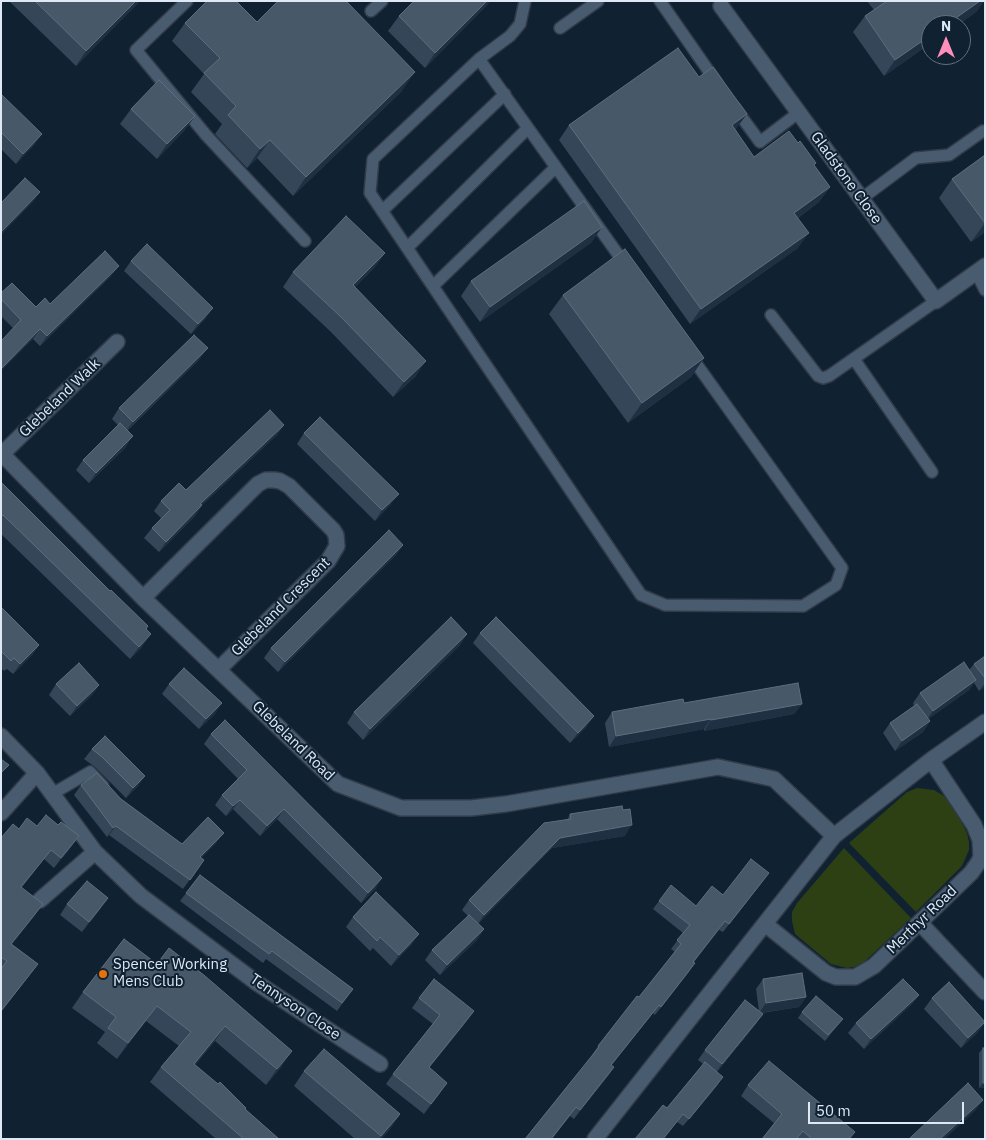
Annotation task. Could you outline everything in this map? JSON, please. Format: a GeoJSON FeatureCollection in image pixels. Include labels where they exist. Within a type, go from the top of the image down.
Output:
{"type":"FeatureCollection","features":[{"type":"Feature","properties":{"kind":"street","name":"Gladstone Close"},"geometry":{"type":"LineString","coordinates":[[720,4],[936,301]]}},
{"type":"Feature","properties":{"kind":"street"},"geometry":{"type":"LineString","coordinates":[[936,301],[980,269]]}},
{"type":"Feature","properties":{"kind":"street","name":"Glebeland Walk"},"geometry":{"type":"LineString","coordinates":[[2,453],[117,342]]}},
{"type":"Feature","properties":{"kind":"street","name":"Glebeland Road"},"geometry":{"type":"LineString","coordinates":[[2,453],[143,598],[338,784],[401,808],[471,808],[506,804],[718,767],[774,779],[834,836]]}},
{"type":"Feature","properties":{"kind":"street","name":"Glebeland Crescent"},"geometry":{"type":"LineString","coordinates":[[143,598],[258,484],[266,480],[274,480],[289,486],[332,530],[336,535],[337,546],[328,561],[219,669]]}},
{"type":"Feature","properties":{"kind":"street"},"geometry":{"type":"LineString","coordinates":[[595,1139],[834,836],[931,760],[985,722]]}},
{"type":"Feature","properties":{"kind":"street","name":"Tennyson Close"},"geometry":{"type":"LineString","coordinates":[[1,736],[37,773],[95,852],[141,896],[249,977],[380,1064]]}},
{"type":"Feature","properties":{"kind":"street","name":"Merthyr Road"},"geometry":{"type":"LineString","coordinates":[[765,924],[826,973],[836,977],[855,977],[874,966],[971,873],[978,863],[982,850],[980,840],[974,825],[931,760]]}},
{"type":"Feature","properties":{"kind":"street"},"geometry":{"type":"LineString","coordinates":[[1,813],[37,773]]}},
{"type":"Feature","properties":{"kind":"street"},"geometry":{"type":"LineString","coordinates":[[40,900],[95,852]]}},
{"type":"Feature","properties":{"kind":"street"},"geometry":{"type":"LineString","coordinates":[[920,923],[985,992]]}},
{"type":"Feature","properties":{"kind":"lane"},"geometry":{"type":"LineString","coordinates":[[187,1],[136,50],[206,135],[305,241]]}},
{"type":"Feature","properties":{"kind":"lane"},"geometry":{"type":"LineString","coordinates":[[371,11],[382,1]]}},
{"type":"Feature","properties":{"kind":"lane"},"geometry":{"type":"LineString","coordinates":[[525,1],[520,24],[510,36],[479,59],[372,159],[370,193],[641,595],[665,605],[803,606],[836,585],[842,568],[682,344]]}},
{"type":"Feature","properties":{"kind":"lane"},"geometry":{"type":"LineString","coordinates":[[560,28],[598,1]]}},
{"type":"Feature","properties":{"kind":"lane"},"geometry":{"type":"LineString","coordinates":[[660,1],[760,142],[798,113]]}},
{"type":"Feature","properties":{"kind":"lane"},"geometry":{"type":"LineString","coordinates":[[479,59],[636,280]]}},
{"type":"Feature","properties":{"kind":"lane"},"geometry":{"type":"LineString","coordinates":[[382,211],[505,94]]}},
{"type":"Feature","properties":{"kind":"lane"},"geometry":{"type":"LineString","coordinates":[[407,248],[528,128]]}},
{"type":"Feature","properties":{"kind":"lane"},"geometry":{"type":"LineString","coordinates":[[861,200],[916,158],[949,155],[982,131]]}},
{"type":"Feature","properties":{"kind":"lane"},"geometry":{"type":"LineString","coordinates":[[433,286],[556,167]]}},
{"type":"Feature","properties":{"kind":"lane"},"geometry":{"type":"LineString","coordinates":[[980,269],[985,290]]}},
{"type":"Feature","properties":{"kind":"lane"},"geometry":{"type":"LineString","coordinates":[[771,315],[818,376],[823,378],[854,359],[936,301]]}},
{"type":"Feature","properties":{"kind":"lane"},"geometry":{"type":"LineString","coordinates":[[854,359],[932,472]]}},
{"type":"Feature","properties":{"kind":"lane"},"geometry":{"type":"LineString","coordinates":[[52,794],[90,772],[110,793]]}},
{"type":"Feature","properties":{"kind":"green space"},"geometry":{"type":"Polygon","coordinates":[[[917,788],[934,790],[944,796],[954,807],[967,833],[969,850],[962,866],[916,912],[849,843],[907,792],[917,788]]]}},
{"type":"Feature","properties":{"kind":"green space"},"geometry":{"type":"Polygon","coordinates":[[[844,848],[911,918],[862,964],[847,968],[831,964],[795,934],[792,921],[792,912],[797,903],[844,848]]]}},
{"type":"Feature","properties":{"kind":"building"},"geometry":{"type":"Polygon","coordinates":[[[35,1],[136,1],[86,51],[35,1]]]}},
{"type":"Feature","properties":{"kind":"building"},"geometry":{"type":"Polygon","coordinates":[[[207,1],[236,1],[257,22],[278,1],[346,1],[415,72],[306,177],[270,140],[260,149],[228,115],[236,106],[204,73],[220,58],[185,23],[207,1]]]}},
{"type":"Feature","properties":{"kind":"building"},"geometry":{"type":"Polygon","coordinates":[[[414,1],[487,1],[435,53],[399,16],[414,1]]]}},
{"type":"Feature","properties":{"kind":"building"},"geometry":{"type":"Polygon","coordinates":[[[887,1],[980,1],[960,15],[921,15],[921,42],[895,60],[865,16],[887,1]]]}},
{"type":"Feature","properties":{"kind":"building"},"geometry":{"type":"Polygon","coordinates":[[[678,48],[699,77],[713,67],[747,114],[732,125],[754,157],[789,131],[798,143],[800,141],[830,187],[794,213],[809,233],[701,309],[569,125],[678,48]]]}},
{"type":"Feature","properties":{"kind":"building"},"geometry":{"type":"Polygon","coordinates":[[[159,80],[195,116],[167,144],[131,109],[159,80]]]}},
{"type":"Feature","properties":{"kind":"building"},"geometry":{"type":"Polygon","coordinates":[[[1,94],[42,134],[23,154],[1,132],[1,94]]]}},
{"type":"Feature","properties":{"kind":"building"},"geometry":{"type":"Polygon","coordinates":[[[985,155],[985,223],[952,179],[985,155]]]}},
{"type":"Feature","properties":{"kind":"building"},"geometry":{"type":"Polygon","coordinates":[[[25,178],[40,192],[1,232],[1,203],[25,178]]]}},
{"type":"Feature","properties":{"kind":"building"},"geometry":{"type":"Polygon","coordinates":[[[584,201],[602,227],[490,307],[471,281],[584,201]]]}},
{"type":"Feature","properties":{"kind":"building"},"geometry":{"type":"Polygon","coordinates":[[[346,216],[385,253],[353,285],[426,361],[404,382],[341,317],[293,272],[346,216]]]}},
{"type":"Feature","properties":{"kind":"building"},"geometry":{"type":"Polygon","coordinates":[[[147,244],[213,308],[198,324],[131,261],[147,244]]]}},
{"type":"Feature","properties":{"kind":"building"},"geometry":{"type":"Polygon","coordinates":[[[625,249],[704,358],[642,403],[563,295],[625,249]]]}},
{"type":"Feature","properties":{"kind":"building"},"geometry":{"type":"Polygon","coordinates":[[[105,251],[119,266],[47,336],[40,329],[1,369],[1,341],[21,320],[1,299],[1,293],[12,283],[36,307],[45,298],[50,304],[105,251]]]}},
{"type":"Feature","properties":{"kind":"building"},"geometry":{"type":"Polygon","coordinates":[[[194,335],[208,348],[133,422],[119,408],[194,335]]]}},
{"type":"Feature","properties":{"kind":"building"},"geometry":{"type":"Polygon","coordinates":[[[270,410],[284,425],[200,504],[202,505],[166,542],[152,528],[170,510],[161,501],[179,483],[186,490],[270,410]]]}},
{"type":"Feature","properties":{"kind":"building"},"geometry":{"type":"Polygon","coordinates":[[[320,417],[399,494],[382,510],[304,433],[320,417]]]}},
{"type":"Feature","properties":{"kind":"building"},"geometry":{"type":"Polygon","coordinates":[[[120,423],[133,436],[96,473],[83,460],[120,423]]]}},
{"type":"Feature","properties":{"kind":"building"},"geometry":{"type":"Polygon","coordinates":[[[1,482],[110,591],[148,626],[146,629],[151,634],[139,647],[3,515],[1,517],[1,482]]]}},
{"type":"Feature","properties":{"kind":"building"},"geometry":{"type":"Polygon","coordinates":[[[389,530],[403,545],[285,662],[271,648],[389,530]]]}},
{"type":"Feature","properties":{"kind":"building"},"geometry":{"type":"Polygon","coordinates":[[[1,607],[39,645],[20,664],[14,658],[11,661],[1,651],[1,607]]]}},
{"type":"Feature","properties":{"kind":"building"},"geometry":{"type":"Polygon","coordinates":[[[451,617],[467,634],[370,729],[354,712],[451,617]]]}},
{"type":"Feature","properties":{"kind":"building"},"geometry":{"type":"Polygon","coordinates":[[[496,617],[594,716],[578,733],[480,633],[496,617]]]}},
{"type":"Feature","properties":{"kind":"building"},"geometry":{"type":"Polygon","coordinates":[[[985,656],[985,678],[974,664],[985,656]]]}},
{"type":"Feature","properties":{"kind":"building"},"geometry":{"type":"Polygon","coordinates":[[[964,662],[976,680],[933,711],[920,693],[964,662]]]}},
{"type":"Feature","properties":{"kind":"building"},"geometry":{"type":"Polygon","coordinates":[[[79,663],[99,685],[77,706],[56,684],[79,663]]]}},
{"type":"Feature","properties":{"kind":"building"},"geometry":{"type":"Polygon","coordinates":[[[184,668],[222,703],[206,719],[169,684],[184,668]]]}},
{"type":"Feature","properties":{"kind":"building"},"geometry":{"type":"Polygon","coordinates":[[[798,683],[802,704],[616,736],[612,712],[683,699],[684,703],[798,683]]]}},
{"type":"Feature","properties":{"kind":"building"},"geometry":{"type":"Polygon","coordinates":[[[917,704],[930,721],[902,741],[890,723],[917,704]]]}},
{"type":"Feature","properties":{"kind":"building"},"geometry":{"type":"Polygon","coordinates":[[[225,720],[382,878],[368,893],[284,809],[267,826],[240,800],[233,806],[222,795],[247,770],[211,734],[225,720]]]}},
{"type":"Feature","properties":{"kind":"building"},"geometry":{"type":"Polygon","coordinates":[[[105,736],[145,776],[133,788],[92,749],[105,736]]]}},
{"type":"Feature","properties":{"kind":"building"},"geometry":{"type":"Polygon","coordinates":[[[1,759],[9,765],[1,773],[1,759]]]}},
{"type":"Feature","properties":{"kind":"building"},"geometry":{"type":"Polygon","coordinates":[[[97,773],[121,799],[182,844],[208,817],[224,833],[200,857],[204,860],[190,880],[116,826],[113,828],[81,785],[97,773]]]}},
{"type":"Feature","properties":{"kind":"building"},"geometry":{"type":"Polygon","coordinates":[[[622,806],[623,810],[630,809],[632,825],[560,838],[484,915],[469,900],[544,823],[571,819],[570,814],[622,806]]]}},
{"type":"Feature","properties":{"kind":"building"},"geometry":{"type":"Polygon","coordinates":[[[46,815],[58,825],[61,822],[79,836],[61,858],[51,850],[21,887],[43,904],[11,944],[38,964],[1,1011],[1,969],[7,961],[1,957],[1,838],[13,824],[19,829],[27,818],[37,826],[46,815]]]}},
{"type":"Feature","properties":{"kind":"building"},"geometry":{"type":"Polygon","coordinates":[[[751,859],[769,873],[729,924],[725,921],[661,1007],[659,1005],[611,1065],[614,1067],[580,1110],[576,1107],[551,1139],[525,1139],[599,1047],[637,996],[639,997],[681,944],[677,940],[690,925],[659,901],[671,885],[696,906],[712,886],[723,895],[751,859]]]}},
{"type":"Feature","properties":{"kind":"building"},"geometry":{"type":"Polygon","coordinates":[[[200,875],[353,989],[342,1003],[272,951],[269,954],[186,893],[200,875]]]}},
{"type":"Feature","properties":{"kind":"building"},"geometry":{"type":"Polygon","coordinates":[[[87,881],[108,898],[89,922],[67,904],[87,881]]]}},
{"type":"Feature","properties":{"kind":"building"},"geometry":{"type":"Polygon","coordinates":[[[376,892],[419,934],[399,955],[380,937],[377,941],[353,917],[376,892]]]}},
{"type":"Feature","properties":{"kind":"building"},"geometry":{"type":"Polygon","coordinates":[[[469,915],[484,929],[447,965],[432,950],[469,915]]]}},
{"type":"Feature","properties":{"kind":"building"},"geometry":{"type":"Polygon","coordinates":[[[124,939],[157,964],[169,948],[205,976],[292,1051],[277,1069],[225,1026],[194,1064],[218,1084],[220,1082],[245,1109],[279,1139],[244,1139],[161,1067],[191,1032],[157,1006],[128,1043],[108,1028],[116,1017],[83,992],[124,939]]]}},
{"type":"Feature","properties":{"kind":"building"},"geometry":{"type":"Polygon","coordinates":[[[802,973],[806,997],[766,1003],[763,979],[802,973]]]}},
{"type":"Feature","properties":{"kind":"building"},"geometry":{"type":"Polygon","coordinates":[[[434,979],[474,1011],[429,1067],[447,1083],[431,1104],[393,1074],[440,1015],[419,998],[434,979]]]}},
{"type":"Feature","properties":{"kind":"building"},"geometry":{"type":"Polygon","coordinates":[[[903,979],[919,995],[871,1039],[856,1023],[903,979]]]}},
{"type":"Feature","properties":{"kind":"building"},"geometry":{"type":"Polygon","coordinates":[[[949,982],[985,1022],[968,1038],[932,998],[949,982]]]}},
{"type":"Feature","properties":{"kind":"building"},"geometry":{"type":"Polygon","coordinates":[[[816,996],[843,1019],[828,1035],[802,1012],[816,996]]]}},
{"type":"Feature","properties":{"kind":"building"},"geometry":{"type":"Polygon","coordinates":[[[745,1000],[763,1014],[722,1064],[705,1050],[745,1000]]]}},
{"type":"Feature","properties":{"kind":"building"},"geometry":{"type":"Polygon","coordinates":[[[983,1048],[985,1048],[985,1083],[983,1083],[983,1048]]]}},
{"type":"Feature","properties":{"kind":"building"},"geometry":{"type":"Polygon","coordinates":[[[324,1049],[400,1114],[381,1136],[304,1071],[324,1049]]]}},
{"type":"Feature","properties":{"kind":"building"},"geometry":{"type":"Polygon","coordinates":[[[769,1061],[855,1132],[849,1139],[812,1139],[803,1131],[796,1139],[762,1139],[782,1114],[748,1085],[769,1061]]]}},
{"type":"Feature","properties":{"kind":"building"},"geometry":{"type":"Polygon","coordinates":[[[705,1062],[723,1077],[689,1119],[683,1114],[663,1139],[635,1139],[663,1105],[667,1108],[705,1062]]]}},
{"type":"Feature","properties":{"kind":"building"},"geometry":{"type":"Polygon","coordinates":[[[968,1083],[983,1100],[940,1139],[909,1139],[968,1083]]]}},
{"type":"Feature","properties":{"kind":"place","name":"Spencer Working Mens Club"},"geometry":{"type":"Point","coordinates":[103,974]}}]}
